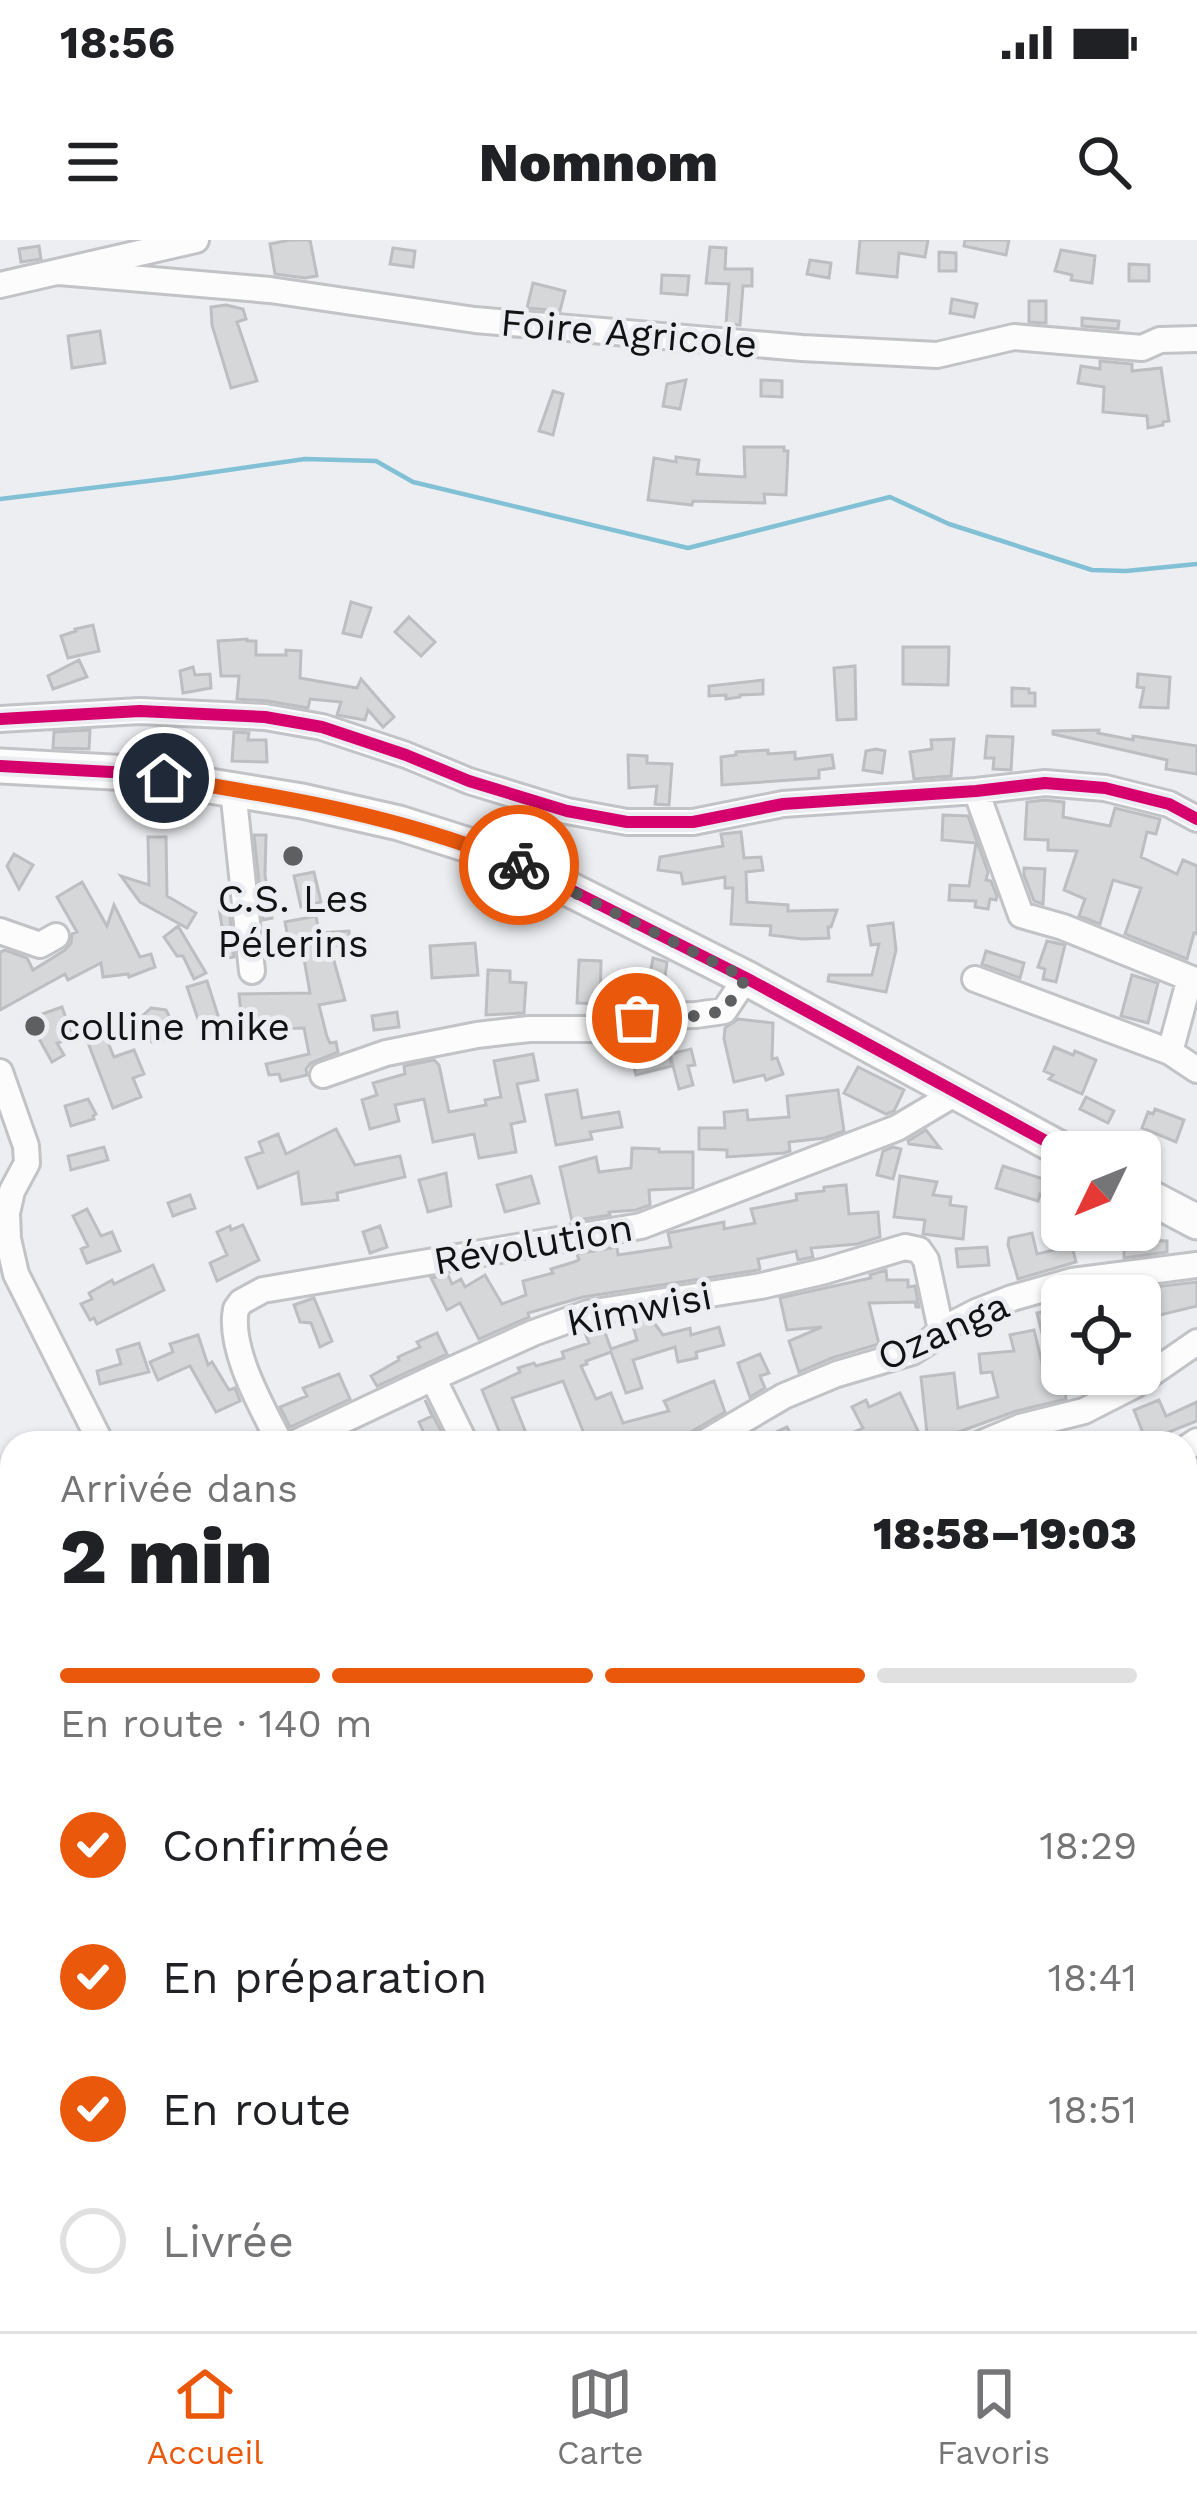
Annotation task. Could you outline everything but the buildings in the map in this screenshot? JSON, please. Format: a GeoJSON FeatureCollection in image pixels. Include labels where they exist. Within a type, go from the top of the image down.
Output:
{"type":"FeatureCollection","features":[{"type":"Feature","properties":{"kind":"highway"},"geometry":{"type":"LineString","coordinates":[[0,766],[130,772],[233,789],[399,823],[481,849],[746,978],[1041,1139]]}},
{"type":"Feature","properties":{"kind":"highway"},"geometry":{"type":"LineString","coordinates":[[1161,1203],[1197,1222]]}},
{"type":"Feature","properties":{"kind":"street"},"geometry":{"type":"LineString","coordinates":[[0,285],[196,240]]}},
{"type":"Feature","properties":{"kind":"street","name":"Foire Agricole"},"geometry":{"type":"LineString","coordinates":[[59,272],[270,290],[475,320],[802,348],[937,355],[1015,337],[1142,348],[1160,340],[1197,339]]}},
{"type":"Feature","properties":{"kind":"street"},"geometry":{"type":"LineString","coordinates":[[0,719],[140,711],[265,717],[322,727],[469,781],[567,811],[627,822],[693,822],[783,804],[1045,783],[1105,788],[1169,804],[1197,819]]}},
{"type":"Feature","properties":{"kind":"street"},"geometry":{"type":"LineString","coordinates":[[233,789],[252,971]]}},
{"type":"Feature","properties":{"kind":"street"},"geometry":{"type":"LineString","coordinates":[[976,791],[1021,915],[1063,927],[1193,980],[1170,1052]]}},
{"type":"Feature","properties":{"kind":"street"},"geometry":{"type":"LineString","coordinates":[[0,931],[40,945],[56,936]]}},
{"type":"Feature","properties":{"kind":"street"},"geometry":{"type":"LineString","coordinates":[[323,1075],[386,1052],[478,1035],[529,1029],[609,1029],[644,1016],[724,1011],[746,978]]}},
{"type":"Feature","properties":{"kind":"street"},"geometry":{"type":"LineString","coordinates":[[975,979],[1170,1052],[1197,1070]]}},
{"type":"Feature","properties":{"kind":"street"},"geometry":{"type":"LineString","coordinates":[[0,1072],[22,1132],[27,1163],[7,1213],[16,1274],[95,1431]]}},
{"type":"Feature","properties":{"kind":"street","name":"Révolution"},"geometry":{"type":"LineString","coordinates":[[274,1431],[254,1389],[234,1325],[236,1309],[252,1295],[641,1226],[897,1128],[956,1093]]}},
{"type":"Feature","properties":{"kind":"street","name":"Kimwisi"},"geometry":{"type":"LineString","coordinates":[[321,1431],[587,1313],[761,1286],[905,1246],[919,1250],[926,1260],[941,1330]]}},
{"type":"Feature","properties":{"kind":"street","name":"Ozanga"},"geometry":{"type":"LineString","coordinates":[[724,1431],[784,1396],[912,1352],[976,1312],[1058,1284],[1197,1265]]}},
{"type":"Feature","properties":{"kind":"street"},"geometry":{"type":"LineString","coordinates":[[1010,1431],[1084,1412],[1135,1385],[1197,1342]]}},
{"type":"Feature","properties":{"kind":"street"},"geometry":{"type":"LineString","coordinates":[[434,1378],[459,1431]]}},
{"type":"Feature","properties":{"kind":"waterway"},"geometry":{"type":"LineString","coordinates":[[0,499],[305,459],[376,461],[413,482],[688,548],[890,497],[949,524],[1092,570],[1197,564]]}},
{"type":"Feature","properties":{"kind":"cycle path"},"geometry":{"type":"LineString","coordinates":[[0,719],[140,711],[265,717],[322,727],[469,781],[567,811],[627,822],[693,822],[783,804],[1045,783],[1105,788],[1169,804],[1197,819]]}},
{"type":"Feature","properties":{"kind":"cycle path"},"geometry":{"type":"LineString","coordinates":[[0,766],[130,773],[302,801],[399,823],[481,849],[746,978],[1041,1138]]}},
{"type":"Feature","properties":{"kind":"way so far"},"geometry":{"type":"LineString","coordinates":[[519,865],[746,978],[724,1011],[637,1018]]}},
{"type":"Feature","properties":{"kind":"place","name":"C.S. Les Pélerins"},"geometry":{"type":"Point","coordinates":[293,856]}},
{"type":"Feature","properties":{"kind":"place","name":"colline mike"},"geometry":{"type":"Point","coordinates":[35,1026]}},
{"type":"Feature","properties":{"kind":"route"},"geometry":{"type":"LineString","coordinates":[[164,778],[399,823],[519,865]]}}]}
